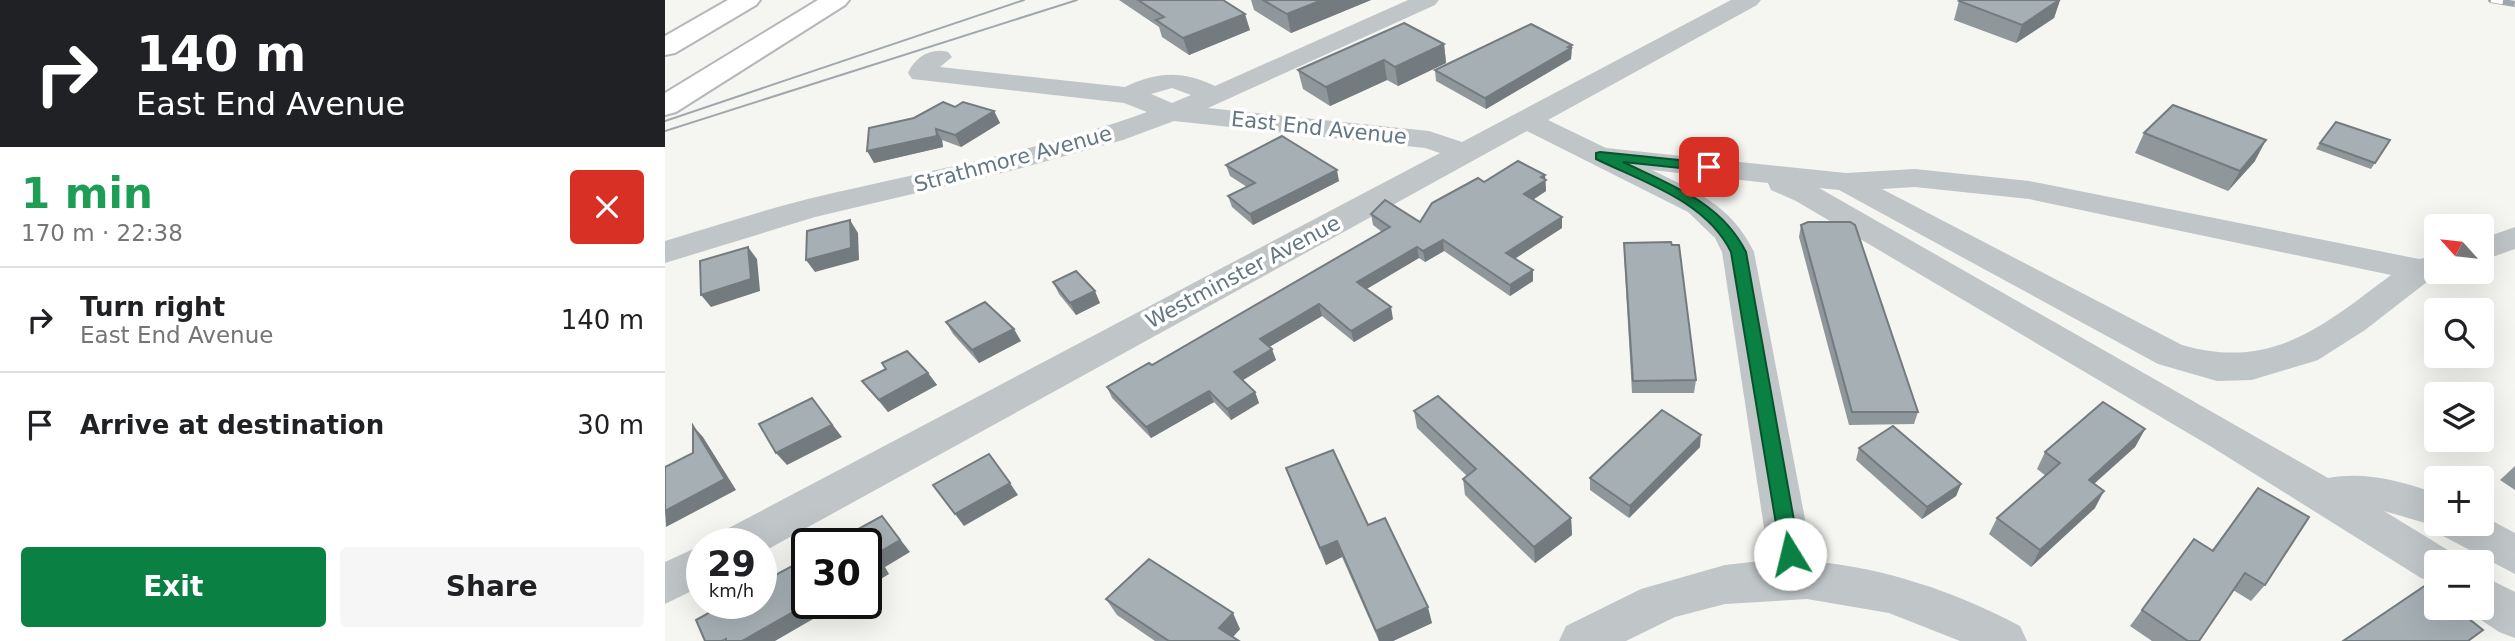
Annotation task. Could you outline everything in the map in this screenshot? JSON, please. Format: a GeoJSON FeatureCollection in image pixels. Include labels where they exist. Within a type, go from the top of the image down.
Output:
{"type":"FeatureCollection","features":[{"type":"Feature","properties":{"kind":"highway"},"geometry":{"type":"LineString","coordinates":[[665,47],[747,0]]}},
{"type":"Feature","properties":{"kind":"highway"},"geometry":{"type":"LineString","coordinates":[[665,106],[836,0]]}},
{"type":"Feature","properties":{"kind":"street","name":"Strathmore Avenue"},"geometry":{"type":"LineString","coordinates":[[665,252],[807,209],[1069,148],[1214,96],[1427,0]]}},
{"type":"Feature","properties":{"kind":"street","name":"Westminster Avenue"},"geometry":{"type":"LineString","coordinates":[[767,528],[1749,0]]}},
{"type":"Feature","properties":{"kind":"street"},"geometry":{"type":"LineString","coordinates":[[939,57],[924,66],[921,73],[1129,95],[1171,112]]}},
{"type":"Feature","properties":{"kind":"street"},"geometry":{"type":"LineString","coordinates":[[1129,95],[1159,80],[1176,78],[1214,96]]}},
{"type":"Feature","properties":{"kind":"street","name":"East End Avenue"},"geometry":{"type":"LineString","coordinates":[[1171,112],[1429,140],[1464,152]]}},
{"type":"Feature","properties":{"kind":"street"},"geometry":{"type":"LineString","coordinates":[[1524,119],[1699,205],[1729,233],[1738,252],[1794,578]]}},
{"type":"Feature","properties":{"kind":"street"},"geometry":{"type":"LineString","coordinates":[[1600,156],[1846,182],[1915,178],[2029,190],[2424,266]]}},
{"type":"Feature","properties":{"kind":"street"},"geometry":{"type":"LineString","coordinates":[[1749,173],[1807,194],[2324,496],[2424,558]]}},
{"type":"Feature","properties":{"kind":"street"},"geometry":{"type":"LineString","coordinates":[[1846,182],[2171,355],[2221,368],[2270,366],[2312,349],[2424,270]]}},
{"type":"Feature","properties":{"kind":"street"},"geometry":{"type":"LineString","coordinates":[[2494,246],[2515,237]]}},
{"type":"Feature","properties":{"kind":"street"},"geometry":{"type":"LineString","coordinates":[[2324,496],[2343,491],[2372,491],[2424,506]]}},
{"type":"Feature","properties":{"kind":"street"},"geometry":{"type":"LineString","coordinates":[[2481,536],[2515,555]]}},
{"type":"Feature","properties":{"kind":"street"},"geometry":{"type":"LineString","coordinates":[[665,584],[686,573]]}},
{"type":"Feature","properties":{"kind":"street"},"geometry":{"type":"LineString","coordinates":[[1582,641],[1681,595],[1721,584],[1794,578],[1859,585],[1920,603],[2004,641]]}},
{"type":"Feature","properties":{"kind":"street"},"geometry":{"type":"LineString","coordinates":[[2494,603],[2515,617]]}},
{"type":"Feature","properties":{"kind":"building"},"geometry":{"type":"Polygon","coordinates":[[[1138,0],[1223,0],[1245,14],[1183,38],[1156,20],[1164,17],[1138,0]]]}},
{"type":"Feature","properties":{"kind":"building"},"geometry":{"type":"Polygon","coordinates":[[[1263,0],[1322,0],[1287,14],[1263,0]]]}},
{"type":"Feature","properties":{"kind":"building"},"geometry":{"type":"Polygon","coordinates":[[[2059,0],[2022,25],[1959,1],[2059,0]]]}},
{"type":"Feature","properties":{"kind":"building"},"geometry":{"type":"Polygon","coordinates":[[[1404,23],[1444,44],[1395,67],[1384,60],[1326,87],[1298,70],[1404,23]]]}},
{"type":"Feature","properties":{"kind":"building"},"geometry":{"type":"Polygon","coordinates":[[[1531,24],[1572,45],[1568,47],[1571,48],[1485,98],[1435,70],[1531,24]]]}},
{"type":"Feature","properties":{"kind":"building"},"geometry":{"type":"Polygon","coordinates":[[[943,102],[955,107],[963,102],[994,111],[955,135],[936,129],[937,136],[867,151],[869,128],[914,118],[943,102]]]}},
{"type":"Feature","properties":{"kind":"building"},"geometry":{"type":"Polygon","coordinates":[[[2173,105],[2266,140],[2240,171],[2144,133],[2173,105]]]}},
{"type":"Feature","properties":{"kind":"building"},"geometry":{"type":"Polygon","coordinates":[[[2336,122],[2390,140],[2375,163],[2320,143],[2336,122]]]}},
{"type":"Feature","properties":{"kind":"building"},"geometry":{"type":"Polygon","coordinates":[[[1282,136],[1337,170],[1250,214],[1228,196],[1255,183],[1226,165],[1282,136]]]}},
{"type":"Feature","properties":{"kind":"building"},"geometry":{"type":"Polygon","coordinates":[[[1518,161],[1545,175],[1541,177],[1546,180],[1524,194],[1562,217],[1506,253],[1533,270],[1510,285],[1443,240],[1423,251],[1417,247],[1357,282],[1391,307],[1351,331],[1319,304],[1260,339],[1272,349],[1234,372],[1255,392],[1227,409],[1209,391],[1146,427],[1107,387],[1149,363],[1152,365],[1390,227],[1371,214],[1385,200],[1420,222],[1432,203],[1478,178],[1484,182],[1518,161]]]}},
{"type":"Feature","properties":{"kind":"building"},"geometry":{"type":"Polygon","coordinates":[[[850,220],[851,248],[806,260],[807,231],[850,220]]]}},
{"type":"Feature","properties":{"kind":"building"},"geometry":{"type":"Polygon","coordinates":[[[1808,222],[1850,222],[1855,225],[1918,412],[1852,412],[1801,225],[1808,222]]]}},
{"type":"Feature","properties":{"kind":"building"},"geometry":{"type":"Polygon","coordinates":[[[1671,242],[1672,245],[1679,245],[1696,380],[1633,381],[1624,243],[1671,242]]]}},
{"type":"Feature","properties":{"kind":"building"},"geometry":{"type":"Polygon","coordinates":[[[748,247],[751,279],[701,295],[700,261],[748,247]]]}},
{"type":"Feature","properties":{"kind":"building"},"geometry":{"type":"Polygon","coordinates":[[[1076,271],[1095,291],[1070,303],[1053,282],[1076,271]]]}},
{"type":"Feature","properties":{"kind":"building"},"geometry":{"type":"Polygon","coordinates":[[[985,302],[1014,329],[972,350],[946,322],[985,302]]]}},
{"type":"Feature","properties":{"kind":"building"},"geometry":{"type":"Polygon","coordinates":[[[907,351],[928,373],[879,400],[862,381],[886,369],[882,363],[907,351]]]}},
{"type":"Feature","properties":{"kind":"building"},"geometry":{"type":"Polygon","coordinates":[[[1438,396],[1571,518],[1534,547],[1463,479],[1476,469],[1414,411],[1438,396]]]}},
{"type":"Feature","properties":{"kind":"building"},"geometry":{"type":"Polygon","coordinates":[[[812,398],[832,425],[776,453],[759,424],[812,398]]]}},
{"type":"Feature","properties":{"kind":"building"},"geometry":{"type":"Polygon","coordinates":[[[2103,402],[2145,429],[2089,480],[2104,491],[2040,550],[1997,518],[2060,463],[2045,452],[2103,402]]]}},
{"type":"Feature","properties":{"kind":"building"},"geometry":{"type":"Polygon","coordinates":[[[1662,410],[1701,435],[1630,506],[1590,478],[1662,410]]]}},
{"type":"Feature","properties":{"kind":"building"},"geometry":{"type":"Polygon","coordinates":[[[693,426],[725,479],[665,511],[665,467],[693,453],[693,426]]]}},
{"type":"Feature","properties":{"kind":"building"},"geometry":{"type":"Polygon","coordinates":[[[1893,426],[1961,484],[1927,507],[1859,448],[1893,426]]]}},
{"type":"Feature","properties":{"kind":"building"},"geometry":{"type":"Polygon","coordinates":[[[1333,450],[1368,525],[1385,518],[1428,607],[1376,631],[1337,541],[1320,548],[1286,468],[1333,450]]]}},
{"type":"Feature","properties":{"kind":"building"},"geometry":{"type":"Polygon","coordinates":[[[989,454],[1010,483],[955,514],[933,485],[989,454]]]}},
{"type":"Feature","properties":{"kind":"building"},"geometry":{"type":"Polygon","coordinates":[[[2258,488],[2309,517],[2265,585],[2245,573],[2199,641],[2188,641],[2142,610],[2194,539],[2213,551],[2258,488]]]}},
{"type":"Feature","properties":{"kind":"building"},"geometry":{"type":"Polygon","coordinates":[[[882,516],[900,540],[882,551],[882,528],[860,528],[882,516]]]}},
{"type":"Feature","properties":{"kind":"building"},"geometry":{"type":"Polygon","coordinates":[[[1149,559],[1233,613],[1219,628],[1239,641],[1169,641],[1106,599],[1149,559]]]}},
{"type":"Feature","properties":{"kind":"building"},"geometry":{"type":"Polygon","coordinates":[[[791,567],[791,613],[742,641],[705,641],[698,619],[777,619],[777,574],[791,567]]]}},
{"type":"Feature","properties":{"kind":"building"},"geometry":{"type":"Polygon","coordinates":[[[2424,586],[2424,620],[2470,620],[2483,630],[2468,641],[2343,641],[2424,586]]]}},
{"type":"Feature","properties":{"kind":"tram line"},"geometry":{"type":"LineString","coordinates":[[665,121],[1024,0]]}},
{"type":"Feature","properties":{"kind":"tram line"},"geometry":{"type":"LineString","coordinates":[[665,131],[1077,0]]}},
{"type":"Feature","properties":{"kind":"railway"},"geometry":{"type":"LineString","coordinates":[[2491,0],[2515,4]]}},
{"type":"Feature","properties":{"kind":"route"},"geometry":{"type":"LineString","coordinates":[[1709,167],[1600,156],[1699,205],[1714,216],[1729,233],[1738,252],[1776,458],[1790,554]]}}]}
